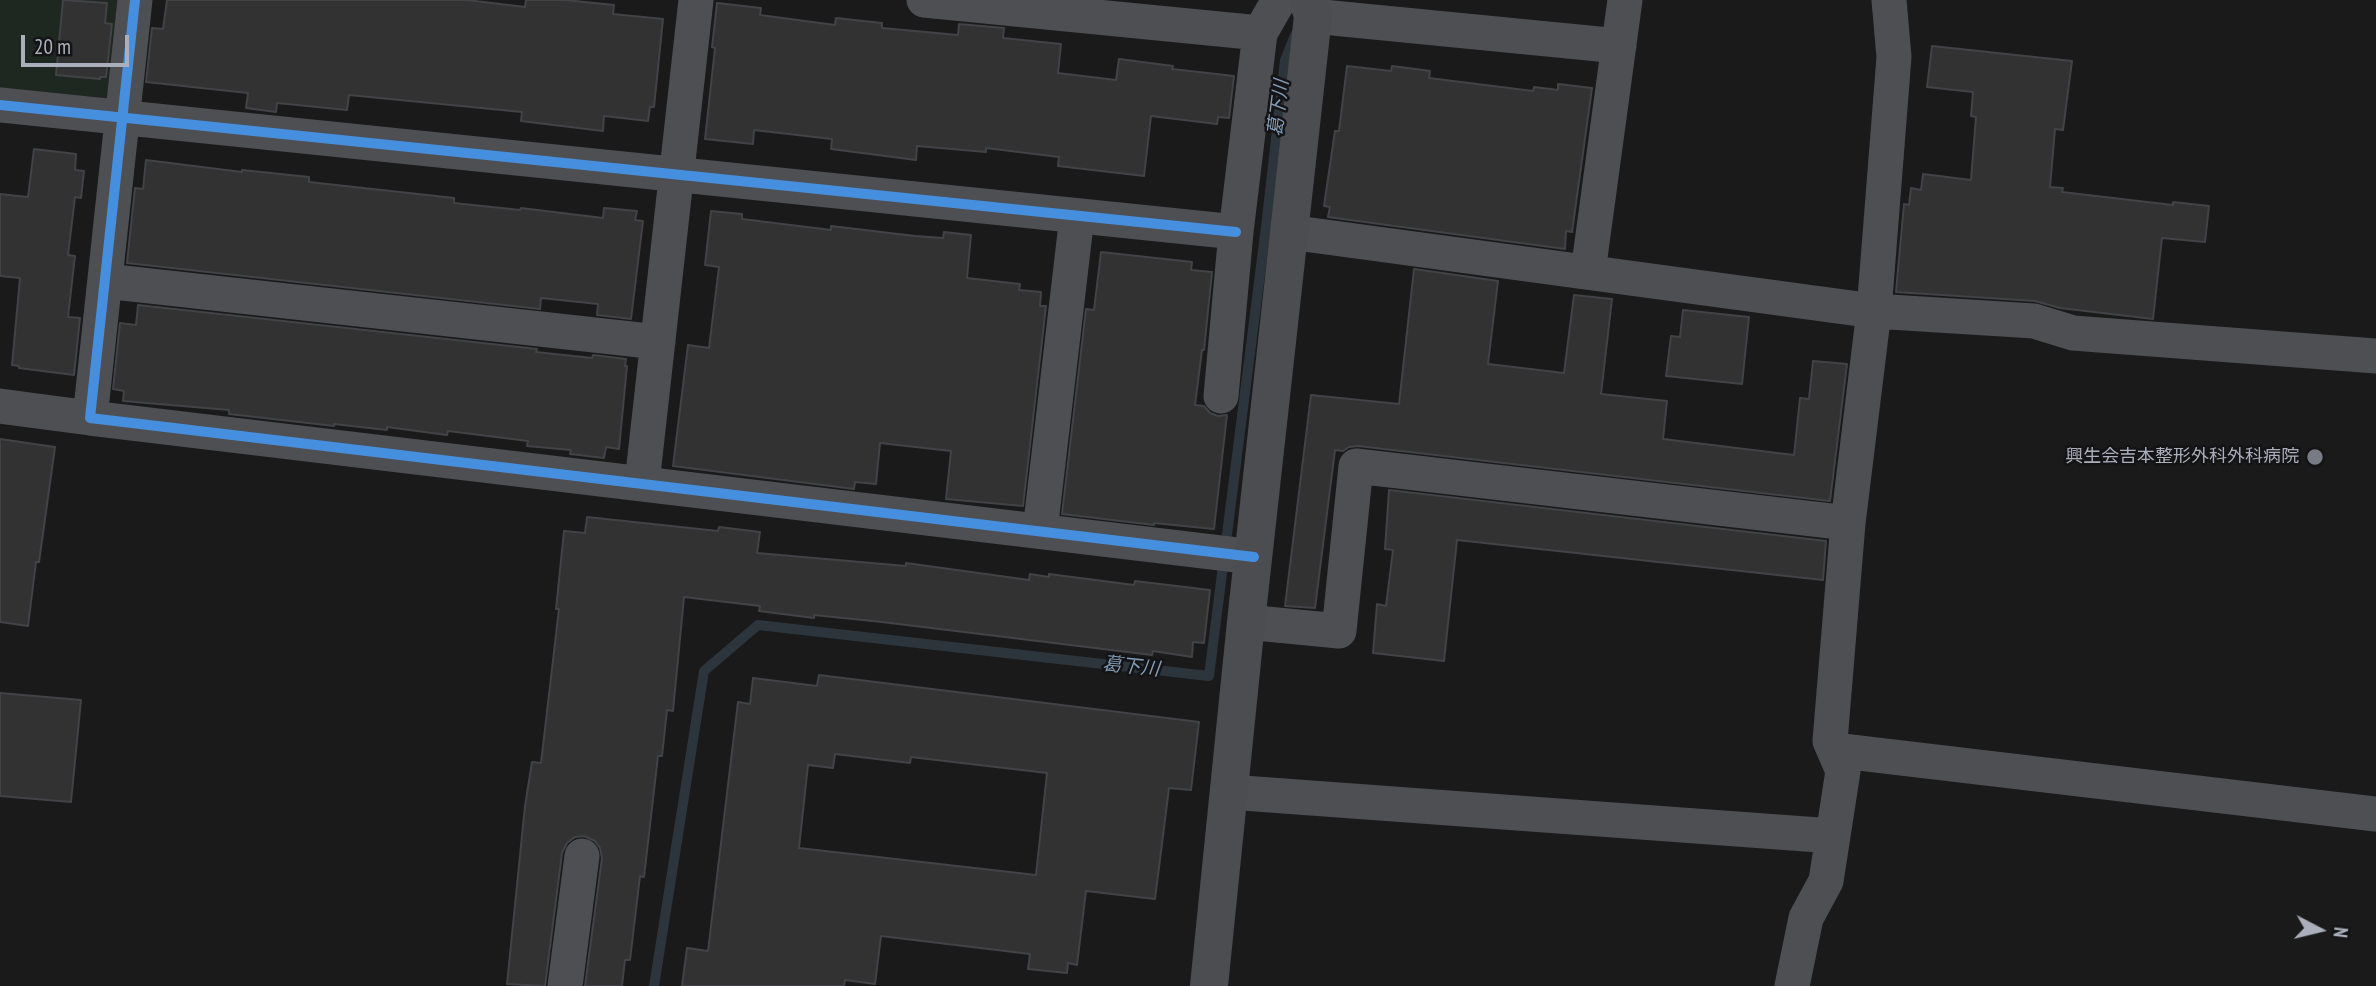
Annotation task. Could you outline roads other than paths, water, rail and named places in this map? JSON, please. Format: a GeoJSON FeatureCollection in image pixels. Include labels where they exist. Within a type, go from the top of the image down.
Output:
{"type":"FeatureCollection","features":[{"type":"Feature","properties":{"kind":"street"},"geometry":{"type":"LineString","coordinates":[[90,418],[135,0]]}},
{"type":"Feature","properties":{"kind":"street"},"geometry":{"type":"LineString","coordinates":[[642,483],[696,0]]}},
{"type":"Feature","properties":{"kind":"street"},"geometry":{"type":"LineString","coordinates":[[924,0],[1260,33]]}},
{"type":"Feature","properties":{"kind":"street"},"geometry":{"type":"LineString","coordinates":[[1221,396],[1236,232],[1260,33],[1279,0]]}},
{"type":"Feature","properties":{"kind":"street"},"geometry":{"type":"LineString","coordinates":[[1588,272],[1625,0]]}},
{"type":"Feature","properties":{"kind":"street"},"geometry":{"type":"LineString","coordinates":[[1792,986],[1806,918],[1826,881],[1843,771],[1830,741],[1848,523],[1874,311],[1894,57],[1889,0]]}},
{"type":"Feature","properties":{"kind":"street"},"geometry":{"type":"LineString","coordinates":[[1209,986],[1311,8],[1619,46]]}},
{"type":"Feature","properties":{"kind":"street"},"geometry":{"type":"LineString","coordinates":[[0,104],[1236,232]]}},
{"type":"Feature","properties":{"kind":"street"},"geometry":{"type":"LineString","coordinates":[[1040,531],[1077,215]]}},
{"type":"Feature","properties":{"kind":"street"},"geometry":{"type":"LineString","coordinates":[[1289,232],[1874,311],[2034,321],[2073,333],[2376,356]]}},
{"type":"Feature","properties":{"kind":"street"},"geometry":{"type":"LineString","coordinates":[[105,281],[658,342]]}},
{"type":"Feature","properties":{"kind":"street"},"geometry":{"type":"LineString","coordinates":[[0,406],[1254,556]]}},
{"type":"Feature","properties":{"kind":"street"},"geometry":{"type":"LineString","coordinates":[[1246,622],[1339,631],[1356,466],[1848,523]]}},
{"type":"Feature","properties":{"kind":"street"},"geometry":{"type":"LineString","coordinates":[[1834,750],[2376,814]]}},
{"type":"Feature","properties":{"kind":"street"},"geometry":{"type":"LineString","coordinates":[[1229,792],[1833,836]]}},
{"type":"Feature","properties":{"kind":"street"},"geometry":{"type":"LineString","coordinates":[[565,986],[582,856]]}},
{"type":"Feature","properties":{"kind":"waterway","name":"葛下川"},"geometry":{"type":"LineString","coordinates":[[654,986],[704,671],[758,625],[1209,676],[1285,60],[1295,35]]}},
{"type":"Feature","properties":{"kind":"place","name":"興生会吉本整形外科外科病院"},"geometry":{"type":"Point","coordinates":[2315,457]}}]}
